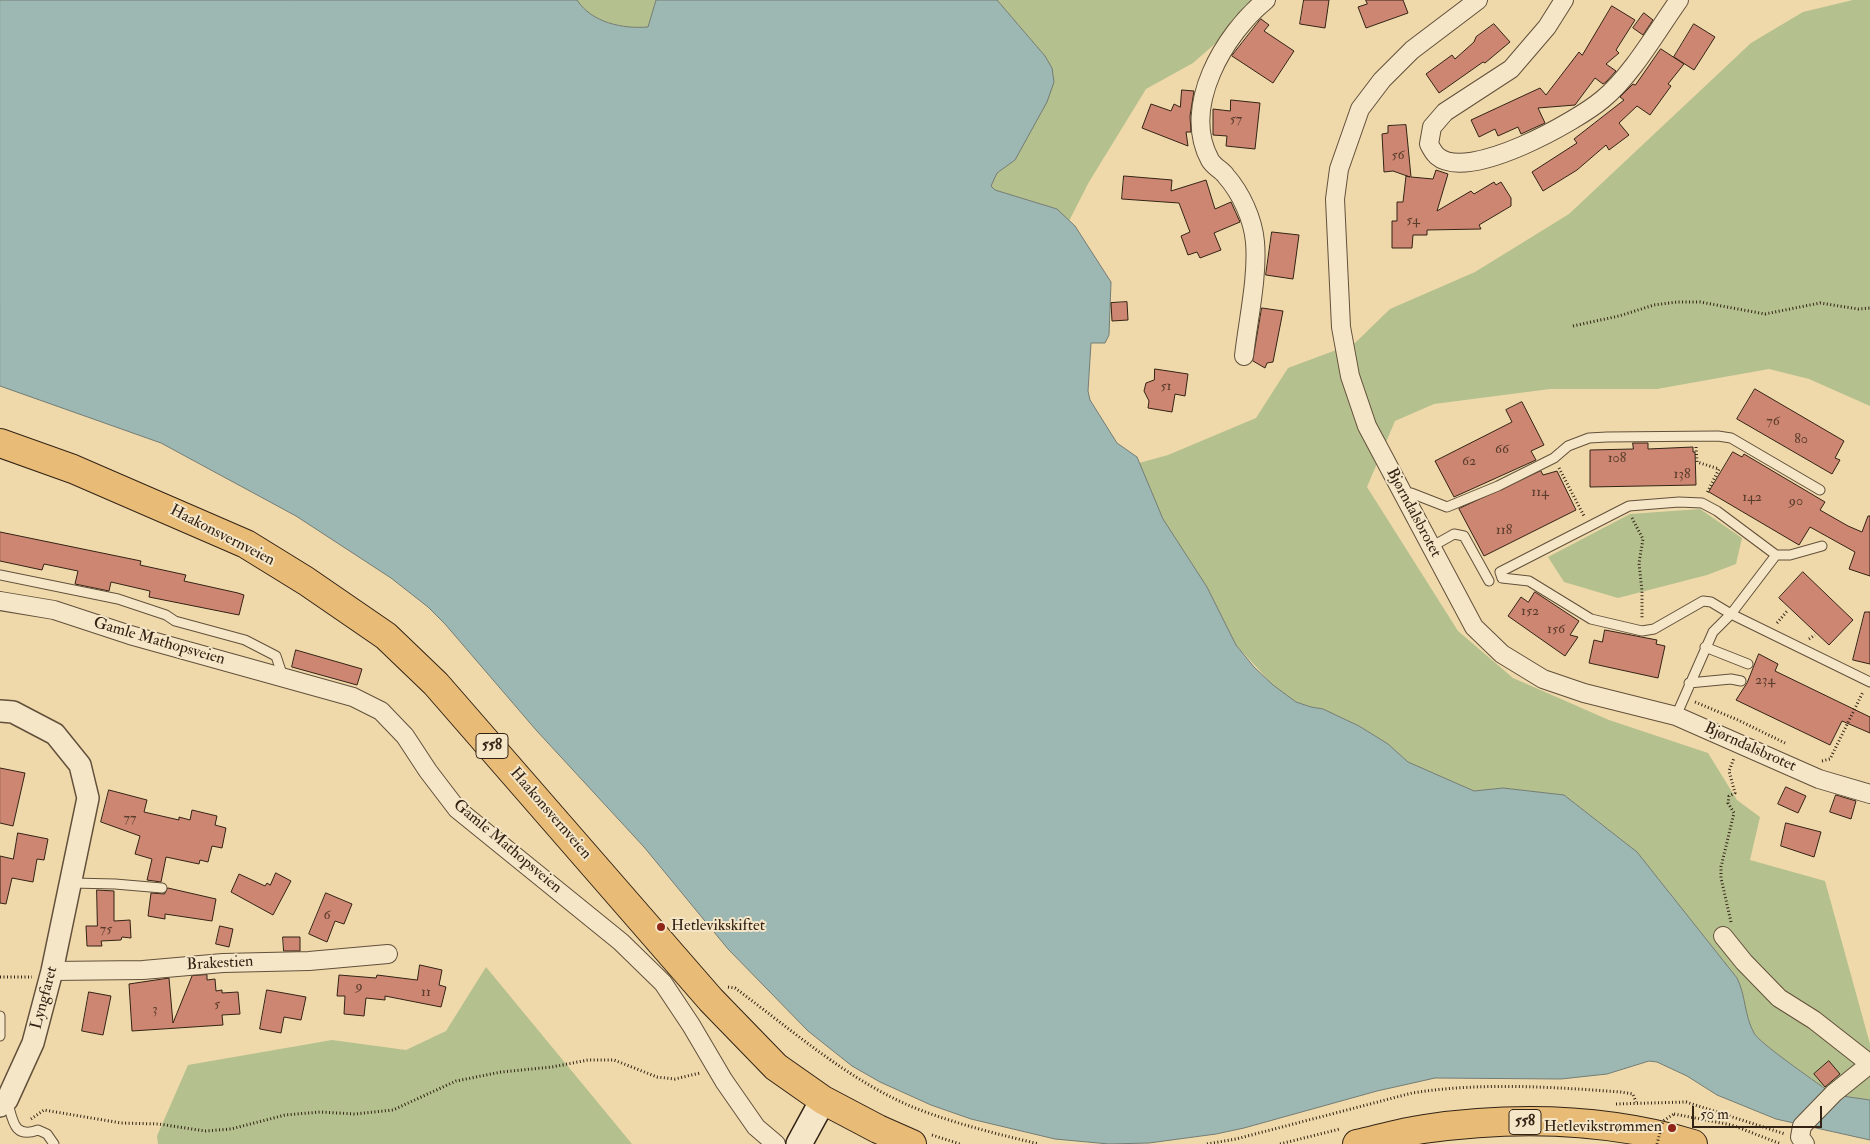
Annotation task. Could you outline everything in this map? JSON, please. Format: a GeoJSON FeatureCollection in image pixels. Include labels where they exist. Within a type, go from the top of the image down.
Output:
{"type":"FeatureCollection","features":[{"type":"Feature","properties":{"kind":"main road","name":"Haakonsvernveien"},"geometry":{"type":"LineString","coordinates":[[0,444],[74,468],[246,544],[306,580],[386,636],[443,691],[710,1000],[776,1067],[823,1100],[878,1129],[912,1144]]}},
{"type":"Feature","properties":{"kind":"main road"},"geometry":{"type":"LineString","coordinates":[[799,1144],[823,1100]]}},
{"type":"Feature","properties":{"kind":"main road","name":"558"},"geometry":{"type":"LineString","coordinates":[[1357,1144],[1423,1129],[1489,1123],[1560,1120],[1615,1126],[1693,1144]]}},
{"type":"Feature","properties":{"kind":"street"},"geometry":{"type":"LineString","coordinates":[[1244,356],[1255,241],[1245,206],[1226,175],[1212,163],[1204,148],[1200,120],[1209,78],[1222,50],[1251,12],[1266,0]]}},
{"type":"Feature","properties":{"kind":"street","name":"Bjørndalsbrotet"},"geometry":{"type":"LineString","coordinates":[[1478,0],[1459,6],[1382,80],[1360,109],[1341,161],[1336,189],[1341,327],[1350,376],[1367,426],[1474,627],[1502,654],[1542,679],[1584,694],[1676,716],[1819,779],[1870,794]]}},
{"type":"Feature","properties":{"kind":"street"},"geometry":{"type":"LineString","coordinates":[[1564,0],[1547,27],[1511,69],[1445,112],[1432,127],[1429,144],[1438,157],[1452,162],[1478,162],[1530,144],[1569,123],[1604,99],[1630,68],[1679,0]]}},
{"type":"Feature","properties":{"kind":"street","name":"Gamle Mathopsveien"},"geometry":{"type":"LineString","coordinates":[[0,602],[54,610],[130,635],[353,697],[381,711],[406,736],[428,771],[457,809],[621,942],[663,983],[691,1025],[716,1069],[756,1127],[776,1144]]}},
{"type":"Feature","properties":{"kind":"street","name":"Lyngfaret"},"geometry":{"type":"LineString","coordinates":[[0,711],[12,712],[55,734],[80,765],[88,798],[52,971],[33,1043],[3,1103]]}},
{"type":"Feature","properties":{"kind":"street"},"geometry":{"type":"LineString","coordinates":[[1723,936],[1779,998],[1814,1020],[1870,1064],[1834,1093],[1802,1126],[1800,1137],[1804,1144]]}},
{"type":"Feature","properties":{"kind":"street","name":"Brakestien"},"geometry":{"type":"LineString","coordinates":[[52,971],[144,970],[223,963],[309,961],[388,954]]}},
{"type":"Feature","properties":{"kind":"lane"},"geometry":{"type":"LineString","coordinates":[[1403,496],[1411,493],[1447,506],[1498,486],[1554,458],[1568,446],[1589,438],[1695,436],[1731,438],[1820,490]]}},
{"type":"Feature","properties":{"kind":"lane"},"geometry":{"type":"LineString","coordinates":[[1822,546],[1790,554],[1776,555],[1717,511],[1702,503],[1679,502],[1629,506],[1500,572],[1502,578],[1529,581],[1591,619],[1642,631],[1654,630],[1703,601],[1711,602],[1730,614],[1869,682]]}},
{"type":"Feature","properties":{"kind":"lane"},"geometry":{"type":"LineString","coordinates":[[1431,547],[1454,534],[1464,536],[1489,581]]}},
{"type":"Feature","properties":{"kind":"lane"},"geometry":{"type":"LineString","coordinates":[[1676,716],[1682,698],[1713,632],[1730,614],[1776,555]]}},
{"type":"Feature","properties":{"kind":"lane"},"geometry":{"type":"LineString","coordinates":[[0,575],[118,598],[166,615],[175,621],[244,640],[276,656],[283,677]]}},
{"type":"Feature","properties":{"kind":"lane"},"geometry":{"type":"LineString","coordinates":[[1705,647],[1748,664]]}},
{"type":"Feature","properties":{"kind":"lane"},"geometry":{"type":"LineString","coordinates":[[1689,683],[1731,679],[1741,682]]}},
{"type":"Feature","properties":{"kind":"lane"},"geometry":{"type":"LineString","coordinates":[[71,884],[115,884],[162,888]]}},
{"type":"Feature","properties":{"kind":"lane"},"geometry":{"type":"LineString","coordinates":[[0,1016],[0,1036]]}},
{"type":"Feature","properties":{"kind":"lane"},"geometry":{"type":"LineString","coordinates":[[3,1103],[20,1132],[28,1133],[38,1130],[47,1134],[54,1144]]}},
{"type":"Feature","properties":{"kind":"path"},"geometry":{"type":"LineString","coordinates":[[1573,326],[1619,316],[1654,305],[1677,302],[1700,302],[1765,314],[1820,303],[1858,309],[1870,308]]}},
{"type":"Feature","properties":{"kind":"path"},"geometry":{"type":"LineString","coordinates":[[1695,436],[1697,462],[1719,469],[1702,503]]}},
{"type":"Feature","properties":{"kind":"path"},"geometry":{"type":"LineString","coordinates":[[1554,458],[1589,525]]}},
{"type":"Feature","properties":{"kind":"path"},"geometry":{"type":"LineString","coordinates":[[1629,506],[1630,514],[1643,539],[1639,563],[1642,591],[1642,631]]}},
{"type":"Feature","properties":{"kind":"path"},"geometry":{"type":"LineString","coordinates":[[1821,761],[1830,759],[1869,682]]}},
{"type":"Feature","properties":{"kind":"path"},"geometry":{"type":"LineString","coordinates":[[1682,698],[1738,720],[1787,745]]}},
{"type":"Feature","properties":{"kind":"path"},"geometry":{"type":"LineString","coordinates":[[1738,954],[1721,872],[1734,813],[1729,799],[1736,793],[1729,771],[1740,744]]}},
{"type":"Feature","properties":{"kind":"path"},"geometry":{"type":"LineString","coordinates":[[726,986],[735,988],[866,1083],[914,1108],[976,1130],[1039,1144]]}},
{"type":"Feature","properties":{"kind":"path"},"geometry":{"type":"LineString","coordinates":[[20,1132],[35,1114],[44,1110],[121,1123],[159,1124],[205,1131],[231,1129],[285,1115],[320,1112],[355,1114],[393,1110],[456,1081],[502,1072],[552,1068],[588,1060],[614,1060],[657,1077],[675,1079],[716,1069]]}},
{"type":"Feature","properties":{"kind":"path"},"geometry":{"type":"LineString","coordinates":[[1207,1144],[1236,1139],[1412,1093],[1441,1088],[1487,1085],[1622,1092],[1633,1094],[1636,1102]]}},
{"type":"Feature","properties":{"kind":"path"},"geometry":{"type":"LineString","coordinates":[[1657,1144],[1663,1121],[1674,1114],[1732,1125],[1781,1144]]}},
{"type":"Feature","properties":{"kind":"green space"},"geometry":{"type":"Polygon","coordinates":[[[577,0],[656,0],[648,27],[628,27],[599,19],[583,8],[577,0]]]}},
{"type":"Feature","properties":{"kind":"green space"},"geometry":{"type":"Polygon","coordinates":[[[997,0],[1251,0],[1233,28],[1193,63],[1146,89],[1089,182],[1069,221],[1057,209],[995,190],[990,186],[997,173],[1015,160],[1045,56],[997,0]]]}},
{"type":"Feature","properties":{"kind":"green space"},"geometry":{"type":"Polygon","coordinates":[[[1853,0],[1870,0],[1870,406],[1809,379],[1769,369],[1657,389],[1550,389],[1434,404],[1395,421],[1367,487],[1458,631],[1513,678],[1609,720],[1708,753],[1737,800],[1760,817],[1750,860],[1825,881],[1870,1044],[1870,1100],[1835,1095],[1758,1038],[1750,1026],[1737,978],[1637,852],[1564,795],[1503,788],[1474,791],[1408,762],[1388,744],[1359,726],[1323,709],[1296,702],[1273,685],[1236,645],[1207,587],[1163,519],[1139,463],[1168,455],[1256,418],[1288,368],[1355,343],[1390,309],[1475,272],[1569,214],[1751,43],[1803,12],[1853,0]]]}},
{"type":"Feature","properties":{"kind":"green space"},"geometry":{"type":"Polygon","coordinates":[[[1700,509],[1742,538],[1736,564],[1707,575],[1618,598],[1564,582],[1548,557],[1630,514],[1700,509]]]}},
{"type":"Feature","properties":{"kind":"green space"},"geometry":{"type":"Polygon","coordinates":[[[486,967],[632,1144],[158,1144],[157,1136],[188,1065],[332,1040],[406,1050],[446,1031],[486,967]]]}},
{"type":"Feature","properties":{"kind":"water"},"geometry":{"type":"Polygon","coordinates":[[[0,0],[577,0],[591,14],[609,23],[628,27],[648,27],[656,0],[997,0],[1045,56],[1052,68],[1054,82],[1047,102],[1015,160],[997,173],[991,186],[995,190],[1057,209],[1075,226],[1111,282],[1109,335],[1105,343],[1091,343],[1088,391],[1090,400],[1117,443],[1137,457],[1163,519],[1207,587],[1236,645],[1254,667],[1273,685],[1296,702],[1323,709],[1359,726],[1388,744],[1408,762],[1474,791],[1503,788],[1564,795],[1637,852],[1737,978],[1751,1026],[1758,1038],[1835,1095],[1870,1100],[1870,1140],[1776,1119],[1717,1095],[1687,1076],[1657,1062],[1649,1061],[1607,1074],[1561,1079],[1435,1078],[1377,1091],[1216,1134],[1149,1143],[1109,1144],[1055,1139],[971,1119],[931,1105],[880,1082],[852,1066],[808,1031],[728,949],[644,847],[536,730],[445,624],[428,607],[391,578],[296,516],[161,443],[0,386],[0,0]]]}},
{"type":"Feature","properties":{"kind":"building"},"geometry":{"type":"Polygon","coordinates":[[[1304,0],[1329,0],[1325,28],[1300,24],[1304,0]]]}},
{"type":"Feature","properties":{"kind":"building"},"geometry":{"type":"Polygon","coordinates":[[[1366,0],[1403,0],[1408,13],[1366,28],[1358,7],[1367,4],[1366,0]]]}},
{"type":"Feature","properties":{"kind":"building"},"geometry":{"type":"Polygon","coordinates":[[[1612,6],[1635,20],[1616,50],[1619,53],[1606,64],[1616,71],[1606,82],[1603,84],[1595,78],[1575,105],[1538,108],[1545,123],[1521,134],[1518,127],[1498,136],[1495,129],[1479,137],[1471,120],[1540,88],[1546,95],[1579,52],[1582,55],[1612,6]]]}},
{"type":"Feature","properties":{"kind":"building"},"geometry":{"type":"Polygon","coordinates":[[[1644,13],[1653,20],[1643,35],[1633,28],[1644,13]]]}},
{"type":"Feature","properties":{"kind":"building"},"geometry":{"type":"Polygon","coordinates":[[[1261,19],[1269,25],[1264,31],[1294,51],[1273,83],[1232,56],[1261,19]]]}},
{"type":"Feature","properties":{"kind":"building"},"geometry":{"type":"Polygon","coordinates":[[[1494,24],[1510,42],[1485,63],[1483,62],[1439,93],[1426,74],[1452,55],[1455,59],[1474,42],[1476,37],[1494,24]]]}},
{"type":"Feature","properties":{"kind":"building"},"geometry":{"type":"Polygon","coordinates":[[[1694,24],[1715,37],[1694,70],[1674,57],[1694,24]]]}},
{"type":"Feature","properties":{"kind":"building"},"geometry":{"type":"Polygon","coordinates":[[[1661,49],[1684,64],[1668,84],[1671,86],[1650,115],[1637,106],[1619,123],[1629,135],[1609,150],[1606,145],[1577,170],[1543,191],[1532,172],[1577,143],[1574,139],[1624,100],[1620,97],[1633,84],[1635,85],[1661,49]]]}},
{"type":"Feature","properties":{"kind":"building"},"geometry":{"type":"Polygon","coordinates":[[[1182,90],[1194,91],[1190,116],[1191,132],[1186,132],[1188,146],[1142,128],[1151,104],[1171,111],[1174,104],[1180,107],[1182,90]]]}},
{"type":"Feature","properties":{"kind":"building"},"geometry":{"type":"Polygon","coordinates":[[[1231,100],[1260,103],[1255,149],[1226,146],[1227,136],[1213,135],[1213,109],[1230,111],[1231,100]]]}},
{"type":"Feature","properties":{"kind":"building"},"geometry":{"type":"Polygon","coordinates":[[[1406,125],[1411,177],[1433,179],[1436,170],[1448,174],[1437,211],[1471,191],[1474,194],[1494,182],[1496,185],[1501,182],[1511,198],[1511,206],[1479,225],[1481,229],[1427,230],[1427,235],[1413,235],[1412,248],[1392,248],[1392,221],[1397,221],[1397,202],[1403,202],[1406,176],[1410,177],[1393,171],[1384,172],[1382,134],[1388,133],[1388,126],[1406,125]]]}},
{"type":"Feature","properties":{"kind":"building"},"geometry":{"type":"Polygon","coordinates":[[[1124,176],[1172,180],[1171,191],[1206,180],[1215,209],[1231,202],[1240,222],[1214,233],[1221,250],[1200,258],[1197,252],[1188,255],[1181,236],[1190,232],[1179,203],[1122,199],[1124,176]]]}},
{"type":"Feature","properties":{"kind":"building"},"geometry":{"type":"Polygon","coordinates":[[[1272,232],[1299,235],[1293,279],[1266,275],[1272,232]]]}},
{"type":"Feature","properties":{"kind":"building"},"geometry":{"type":"Polygon","coordinates":[[[1127,302],[1128,320],[1112,321],[1111,303],[1127,302]]]}},
{"type":"Feature","properties":{"kind":"building"},"geometry":{"type":"Polygon","coordinates":[[[1262,308],[1283,311],[1273,362],[1267,363],[1265,368],[1253,361],[1262,308]]]}},
{"type":"Feature","properties":{"kind":"building"},"geometry":{"type":"Polygon","coordinates":[[[1155,369],[1188,374],[1185,396],[1175,394],[1172,412],[1148,408],[1149,401],[1144,391],[1146,383],[1154,380],[1155,369]]]}},
{"type":"Feature","properties":{"kind":"building"},"geometry":{"type":"Polygon","coordinates":[[[1755,389],[1844,441],[1835,458],[1840,460],[1832,474],[1737,419],[1755,389]]]}},
{"type":"Feature","properties":{"kind":"building"},"geometry":{"type":"Polygon","coordinates":[[[1522,402],[1544,445],[1531,451],[1536,460],[1454,497],[1435,461],[1512,422],[1506,410],[1522,402]]]}},
{"type":"Feature","properties":{"kind":"building"},"geometry":{"type":"Polygon","coordinates":[[[1633,443],[1648,443],[1648,449],[1693,447],[1693,452],[1695,452],[1696,485],[1590,487],[1590,450],[1633,449],[1633,443]]]}},
{"type":"Feature","properties":{"kind":"building"},"geometry":{"type":"Polygon","coordinates":[[[1733,452],[1742,457],[1744,454],[1825,502],[1820,510],[1848,526],[1862,532],[1868,516],[1870,516],[1870,576],[1849,569],[1855,552],[1810,527],[1799,545],[1709,492],[1733,452]]]}},
{"type":"Feature","properties":{"kind":"building"},"geometry":{"type":"Polygon","coordinates":[[[1541,471],[1543,475],[1557,471],[1576,510],[1484,556],[1459,509],[1541,471]]]}},
{"type":"Feature","properties":{"kind":"building"},"geometry":{"type":"Polygon","coordinates":[[[0,532],[141,561],[140,565],[186,575],[184,581],[244,595],[239,615],[149,597],[150,591],[111,582],[109,591],[75,584],[78,571],[44,564],[42,570],[0,561],[0,532]]]}},
{"type":"Feature","properties":{"kind":"building"},"geometry":{"type":"Polygon","coordinates":[[[1803,572],[1853,620],[1829,645],[1779,598],[1803,572]]]}},
{"type":"Feature","properties":{"kind":"building"},"geometry":{"type":"Polygon","coordinates":[[[1535,592],[1579,621],[1570,635],[1578,637],[1565,656],[1508,616],[1521,597],[1528,602],[1535,592]]]}},
{"type":"Feature","properties":{"kind":"building"},"geometry":{"type":"Polygon","coordinates":[[[1865,612],[1870,612],[1870,664],[1853,660],[1865,612]]]}},
{"type":"Feature","properties":{"kind":"building"},"geometry":{"type":"Polygon","coordinates":[[[1605,630],[1657,640],[1656,644],[1665,646],[1658,678],[1589,663],[1594,640],[1602,642],[1605,630]]]}},
{"type":"Feature","properties":{"kind":"building"},"geometry":{"type":"Polygon","coordinates":[[[296,650],[362,669],[357,685],[292,667],[296,650]]]}},
{"type":"Feature","properties":{"kind":"building"},"geometry":{"type":"Polygon","coordinates":[[[1759,654],[1778,664],[1775,671],[1870,717],[1870,733],[1842,721],[1830,745],[1736,700],[1747,683],[1759,654]]]}},
{"type":"Feature","properties":{"kind":"building"},"geometry":{"type":"Polygon","coordinates":[[[0,768],[25,773],[13,826],[0,823],[0,768]]]}},
{"type":"Feature","properties":{"kind":"building"},"geometry":{"type":"Polygon","coordinates":[[[1786,787],[1806,796],[1798,813],[1778,804],[1786,787]]]}},
{"type":"Feature","properties":{"kind":"building"},"geometry":{"type":"Polygon","coordinates":[[[109,790],[147,800],[144,812],[179,820],[179,817],[190,820],[192,810],[217,816],[215,825],[226,828],[222,848],[212,846],[208,862],[200,860],[199,864],[166,857],[161,882],[147,880],[152,859],[135,854],[140,836],[101,822],[109,790]]]}},
{"type":"Feature","properties":{"kind":"building"},"geometry":{"type":"Polygon","coordinates":[[[1836,795],[1856,801],[1851,819],[1830,812],[1836,795]]]}},
{"type":"Feature","properties":{"kind":"building"},"geometry":{"type":"Polygon","coordinates":[[[1786,823],[1821,832],[1814,857],[1781,846],[1786,823]]]}},
{"type":"Feature","properties":{"kind":"building"},"geometry":{"type":"Polygon","coordinates":[[[18,833],[48,839],[44,860],[37,859],[33,882],[12,878],[6,904],[0,903],[0,856],[13,859],[18,833]]]}},
{"type":"Feature","properties":{"kind":"building"},"geometry":{"type":"Polygon","coordinates":[[[276,873],[291,881],[273,915],[231,892],[239,874],[265,886],[267,883],[270,885],[276,873]]]}},
{"type":"Feature","properties":{"kind":"building"},"geometry":{"type":"Polygon","coordinates":[[[168,888],[216,899],[212,921],[165,914],[165,919],[148,916],[151,893],[164,894],[168,888]]]}},
{"type":"Feature","properties":{"kind":"building"},"geometry":{"type":"Polygon","coordinates":[[[97,890],[114,891],[114,921],[130,920],[131,938],[122,937],[121,940],[101,941],[102,946],[87,946],[86,926],[97,926],[97,890]]]}},
{"type":"Feature","properties":{"kind":"building"},"geometry":{"type":"Polygon","coordinates":[[[326,893],[352,904],[344,924],[335,921],[327,942],[309,934],[326,893]]]}},
{"type":"Feature","properties":{"kind":"building"},"geometry":{"type":"Polygon","coordinates":[[[220,926],[233,929],[229,947],[216,944],[220,926]]]}},
{"type":"Feature","properties":{"kind":"building"},"geometry":{"type":"Polygon","coordinates":[[[283,937],[300,937],[300,951],[284,951],[283,937]]]}},
{"type":"Feature","properties":{"kind":"building"},"geometry":{"type":"Polygon","coordinates":[[[420,965],[442,970],[439,985],[446,987],[441,1007],[385,996],[385,1000],[366,998],[364,1016],[344,1014],[345,996],[337,996],[339,975],[376,978],[377,975],[417,980],[420,965]]]}},
{"type":"Feature","properties":{"kind":"building"},"geometry":{"type":"Polygon","coordinates":[[[207,975],[207,980],[215,979],[216,991],[222,990],[222,993],[238,992],[240,1014],[222,1015],[223,1025],[132,1031],[129,984],[169,978],[173,1023],[192,976],[207,975]]]}},
{"type":"Feature","properties":{"kind":"building"},"geometry":{"type":"Polygon","coordinates":[[[267,990],[306,997],[301,1020],[284,1017],[281,1033],[260,1029],[267,990]]]}},
{"type":"Feature","properties":{"kind":"building"},"geometry":{"type":"Polygon","coordinates":[[[89,992],[111,996],[103,1035],[82,1031],[89,992]]]}},
{"type":"Feature","properties":{"kind":"building"},"geometry":{"type":"Polygon","coordinates":[[[1829,1061],[1840,1074],[1825,1087],[1814,1074],[1829,1061]]]}},
{"type":"Feature","properties":{"kind":"place","name":"Hetlevikskiftet"},"geometry":{"type":"Point","coordinates":[661,927]}},
{"type":"Feature","properties":{"kind":"place","name":"Hetlevikstrømmen"},"geometry":{"type":"Point","coordinates":[1672,1128]}}]}
